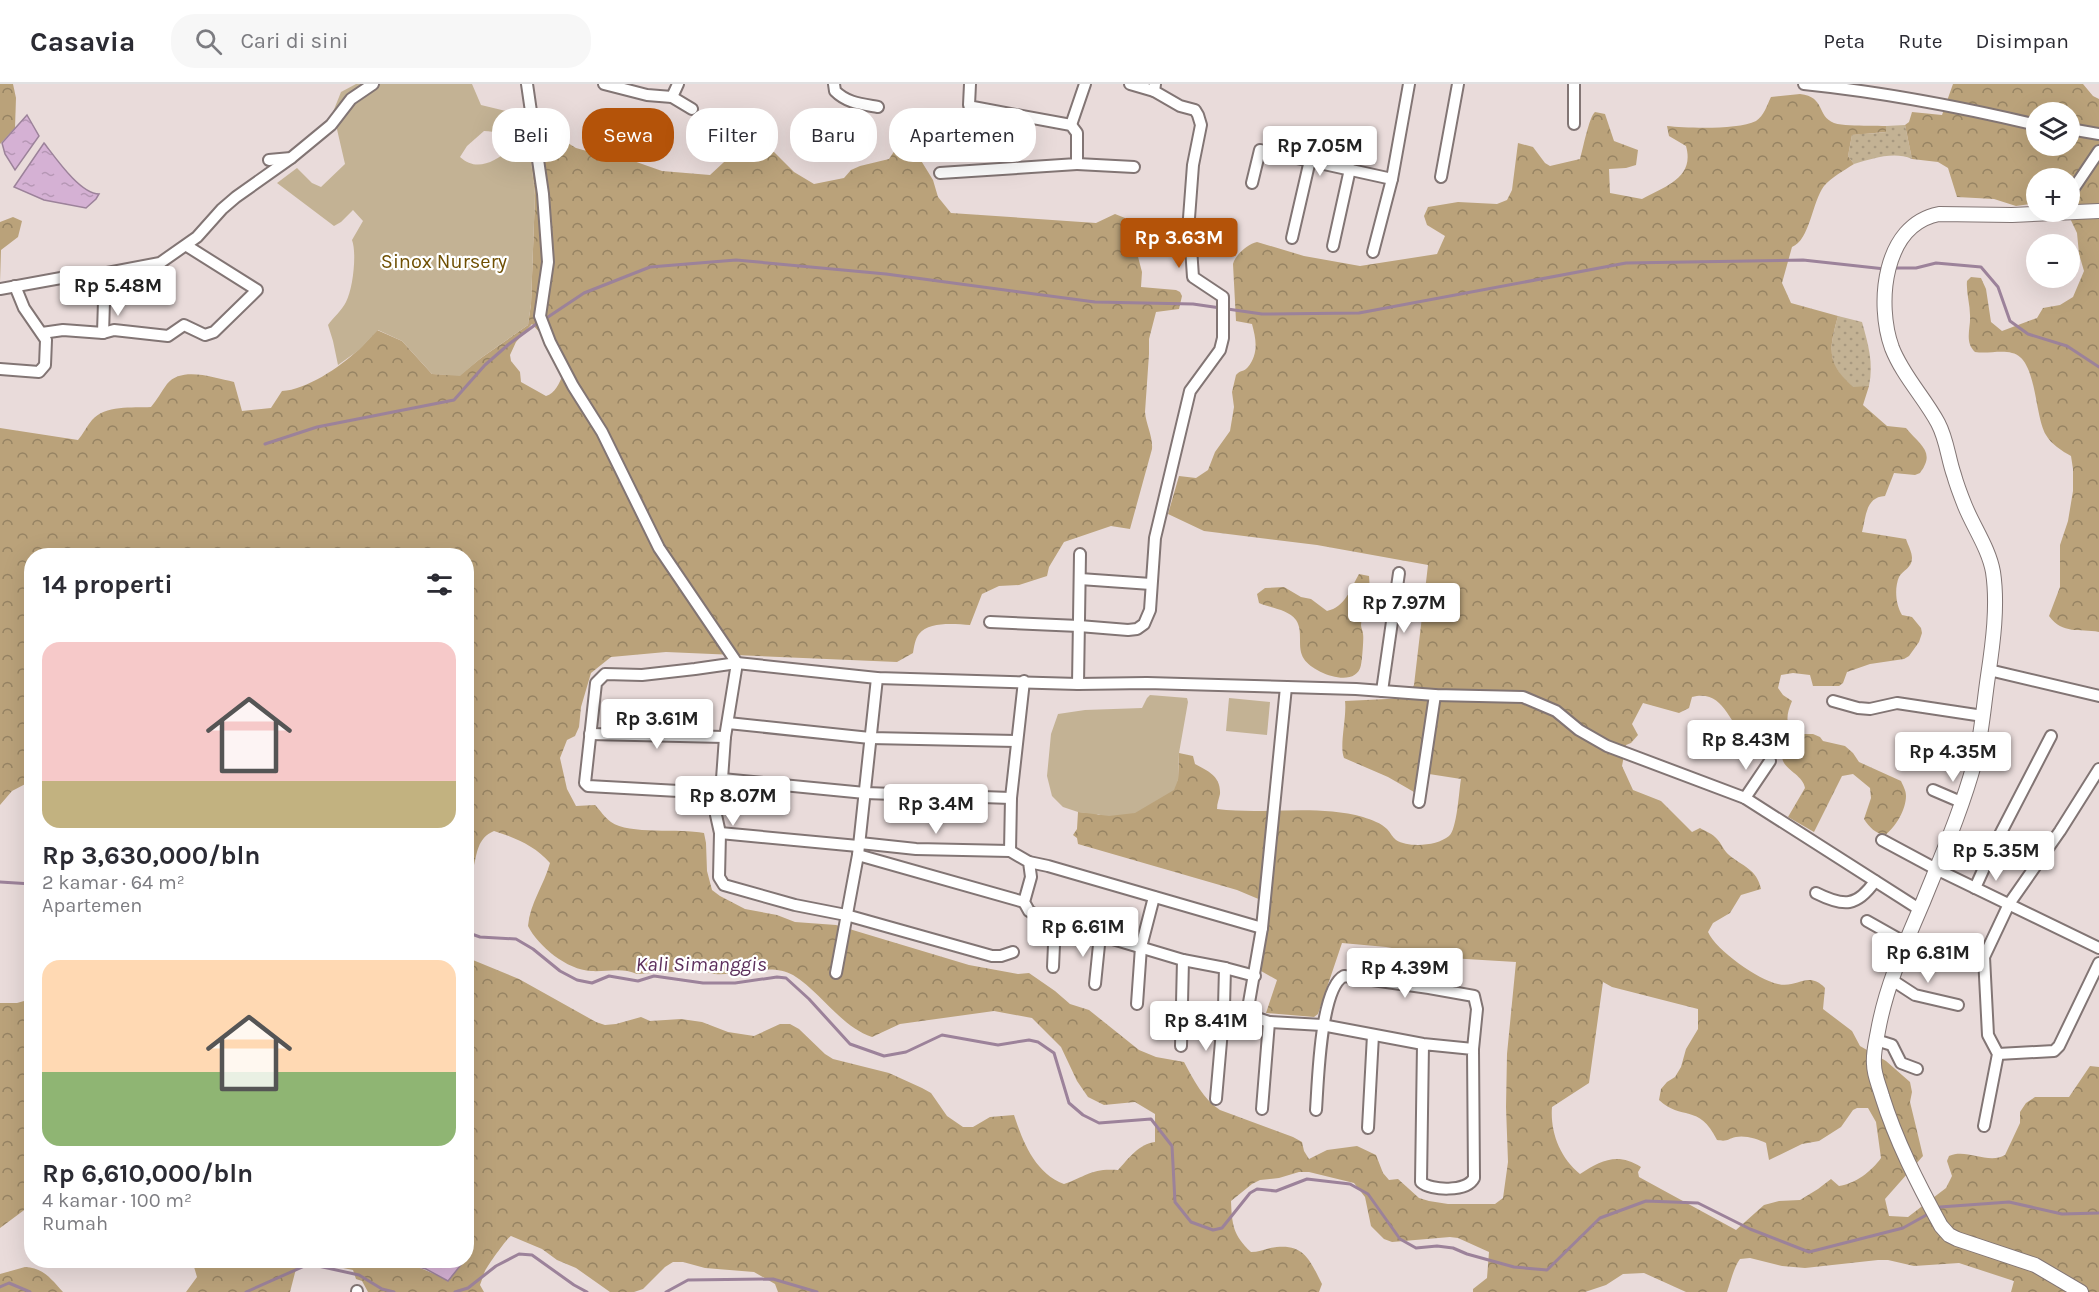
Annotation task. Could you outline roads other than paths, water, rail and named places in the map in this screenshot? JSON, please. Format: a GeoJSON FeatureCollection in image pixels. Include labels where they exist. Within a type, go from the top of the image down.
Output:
{"type":"FeatureCollection","features":[{"type":"Feature","properties":{"kind":"main road"},"geometry":{"type":"LineString","coordinates":[[2080,211],[2099,211]]}},
{"type":"Feature","properties":{"kind":"main road"},"geometry":{"type":"LineString","coordinates":[[2026,214],[1939,214],[1929,216],[1902,238],[1891,260],[1887,277],[1885,301],[1892,346],[1904,373],[1938,424],[1946,442],[1954,476],[1966,510],[1990,558],[1995,598],[1992,650],[1976,756],[1962,802],[1882,1009],[1874,1060],[1875,1072],[1892,1127],[1941,1226],[1958,1239],[2035,1265],[2081,1292]]}},
{"type":"Feature","properties":{"kind":"street"},"geometry":{"type":"LineString","coordinates":[[0,289],[160,263],[187,246],[222,209],[331,125],[351,99],[373,84]]}},
{"type":"Feature","properties":{"kind":"street"},"geometry":{"type":"LineString","coordinates":[[527,84],[543,194],[548,262],[540,316],[550,342],[573,386],[602,432],[659,548],[736,663],[725,736],[722,779],[715,793],[720,833],[719,877],[724,885],[795,905],[846,915],[992,956],[1013,952]]}},
{"type":"Feature","properties":{"kind":"street"},"geometry":{"type":"LineString","coordinates":[[604,84],[646,95],[672,97],[690,108]]}},
{"type":"Feature","properties":{"kind":"street"},"geometry":{"type":"LineString","coordinates":[[672,97],[678,84]]}},
{"type":"Feature","properties":{"kind":"street"},"geometry":{"type":"LineString","coordinates":[[834,84],[835,91],[842,98],[878,107]]}},
{"type":"Feature","properties":{"kind":"street"},"geometry":{"type":"LineString","coordinates":[[970,84],[969,105],[973,107],[1071,124],[1077,133],[1077,164]]}},
{"type":"Feature","properties":{"kind":"street"},"geometry":{"type":"LineString","coordinates":[[1071,124],[1085,84]]}},
{"type":"Feature","properties":{"kind":"street"},"geometry":{"type":"LineString","coordinates":[[990,622],[1128,630],[1137,629],[1144,624],[1150,610],[1150,584],[1155,538],[1190,391],[1220,350],[1223,338],[1223,297],[1193,277],[1190,218],[1193,165],[1201,125],[1198,115],[1195,110],[1180,105],[1155,88],[1130,84]]}},
{"type":"Feature","properties":{"kind":"street"},"geometry":{"type":"LineString","coordinates":[[1373,252],[1392,179],[1409,84]]}},
{"type":"Feature","properties":{"kind":"street"},"geometry":{"type":"LineString","coordinates":[[1441,177],[1458,84]]}},
{"type":"Feature","properties":{"kind":"street"},"geometry":{"type":"LineString","coordinates":[[1574,84],[1574,124]]}},
{"type":"Feature","properties":{"kind":"street"},"geometry":{"type":"LineString","coordinates":[[1804,84],[1887,95],[2026,122]]}},
{"type":"Feature","properties":{"kind":"street"},"geometry":{"type":"LineString","coordinates":[[2080,131],[2099,134]]}},
{"type":"Feature","properties":{"kind":"street"},"geometry":{"type":"LineString","coordinates":[[1252,183],[1260,150],[1392,179]]}},
{"type":"Feature","properties":{"kind":"street"},"geometry":{"type":"LineString","coordinates":[[2080,180],[2099,152]]}},
{"type":"Feature","properties":{"kind":"street"},"geometry":{"type":"LineString","coordinates":[[269,160],[291,158]]}},
{"type":"Feature","properties":{"kind":"street"},"geometry":{"type":"LineString","coordinates":[[1292,238],[1310,160]]}},
{"type":"Feature","properties":{"kind":"street"},"geometry":{"type":"LineString","coordinates":[[940,173],[1077,164],[1134,166]]}},
{"type":"Feature","properties":{"kind":"street"},"geometry":{"type":"LineString","coordinates":[[1333,246],[1350,169]]}},
{"type":"Feature","properties":{"kind":"street"},"geometry":{"type":"LineString","coordinates":[[42,333],[63,330],[104,333],[114,330],[168,336],[184,325],[205,335],[214,332],[257,290],[187,246]]}},
{"type":"Feature","properties":{"kind":"street"},"geometry":{"type":"LineString","coordinates":[[0,369],[39,372],[45,365],[46,346],[42,333],[24,308],[15,286]]}},
{"type":"Feature","properties":{"kind":"street"},"geometry":{"type":"LineString","coordinates":[[104,301],[104,333]]}},
{"type":"Feature","properties":{"kind":"street"},"geometry":{"type":"LineString","coordinates":[[1078,684],[1080,554]]}},
{"type":"Feature","properties":{"kind":"street"},"geometry":{"type":"LineString","coordinates":[[1382,691],[1399,573]]}},
{"type":"Feature","properties":{"kind":"street"},"geometry":{"type":"LineString","coordinates":[[1080,579],[1150,584]]}},
{"type":"Feature","properties":{"kind":"street"},"geometry":{"type":"LineString","coordinates":[[715,793],[588,786],[585,783],[596,683],[605,675],[642,675],[736,663],[878,678],[1078,684],[1147,682],[1523,697],[1557,711],[1579,729],[1607,746],[1745,798],[1920,909]]}},
{"type":"Feature","properties":{"kind":"street"},"geometry":{"type":"LineString","coordinates":[[1989,670],[2099,696]]}},
{"type":"Feature","properties":{"kind":"street"},"geometry":{"type":"LineString","coordinates":[[836,973],[859,848],[878,678]]}},
{"type":"Feature","properties":{"kind":"street"},"geometry":{"type":"LineString","coordinates":[[1010,851],[1011,798],[1024,681]]}},
{"type":"Feature","properties":{"kind":"street"},"geometry":{"type":"LineString","coordinates":[[1247,1014],[1262,928],[1286,687]]}},
{"type":"Feature","properties":{"kind":"street"},"geometry":{"type":"LineString","coordinates":[[1419,802],[1435,695]]}},
{"type":"Feature","properties":{"kind":"street"},"geometry":{"type":"LineString","coordinates":[[1833,701],[1858,708],[1870,709],[1897,703],[1983,716]]}},
{"type":"Feature","properties":{"kind":"street"},"geometry":{"type":"LineString","coordinates":[[728,723],[870,738],[1016,741]]}},
{"type":"Feature","properties":{"kind":"street"},"geometry":{"type":"LineString","coordinates":[[590,734],[725,736]]}},
{"type":"Feature","properties":{"kind":"street"},"geometry":{"type":"LineString","coordinates":[[1975,888],[2051,736]]}},
{"type":"Feature","properties":{"kind":"street"},"geometry":{"type":"LineString","coordinates":[[1745,798],[1770,761]]}},
{"type":"Feature","properties":{"kind":"street"},"geometry":{"type":"LineString","coordinates":[[1984,1126],[1998,1054],[1988,1035],[1984,957],[2009,904],[2060,831],[2099,768]]}},
{"type":"Feature","properties":{"kind":"street"},"geometry":{"type":"LineString","coordinates":[[722,779],[865,794],[1011,798]]}},
{"type":"Feature","properties":{"kind":"street"},"geometry":{"type":"LineString","coordinates":[[1934,790],[1962,802]]}},
{"type":"Feature","properties":{"kind":"street"},"geometry":{"type":"LineString","coordinates":[[720,833],[859,848],[1010,851],[1029,862],[1262,928]]}},
{"type":"Feature","properties":{"kind":"street"},"geometry":{"type":"LineString","coordinates":[[1882,840],[1936,869],[2099,948]]}},
{"type":"Feature","properties":{"kind":"street"},"geometry":{"type":"LineString","coordinates":[[859,848],[1024,902]]}},
{"type":"Feature","properties":{"kind":"street"},"geometry":{"type":"LineString","coordinates":[[1029,862],[1030,877],[1024,902],[1029,911],[1055,922],[1183,960],[1255,976]]}},
{"type":"Feature","properties":{"kind":"street"},"geometry":{"type":"LineString","coordinates":[[1816,893],[1831,901],[1850,903],[1865,895],[1875,881]]}},
{"type":"Feature","properties":{"kind":"street"},"geometry":{"type":"LineString","coordinates":[[1137,1004],[1141,947],[1154,897]]}},
{"type":"Feature","properties":{"kind":"street"},"geometry":{"type":"LineString","coordinates":[[1867,921],[1906,943]]}},
{"type":"Feature","properties":{"kind":"street"},"geometry":{"type":"LineString","coordinates":[[1053,967],[1055,922]]}},
{"type":"Feature","properties":{"kind":"street"},"geometry":{"type":"LineString","coordinates":[[1095,984],[1100,935]]}},
{"type":"Feature","properties":{"kind":"street"},"geometry":{"type":"LineString","coordinates":[[1181,1046],[1183,960]]}},
{"type":"Feature","properties":{"kind":"street"},"geometry":{"type":"LineString","coordinates":[[1998,1054],[2054,1051],[2059,1046],[2099,963]]}},
{"type":"Feature","properties":{"kind":"street"},"geometry":{"type":"LineString","coordinates":[[1216,1099],[1225,968]]}},
{"type":"Feature","properties":{"kind":"street"},"geometry":{"type":"LineString","coordinates":[[1316,1110],[1322,1025],[1336,982],[1344,976],[1474,996],[1476,1009],[1473,1050],[1474,1178],[1470,1184],[1464,1187],[1432,1187],[1421,1182],[1423,1044]]}},
{"type":"Feature","properties":{"kind":"street"},"geometry":{"type":"LineString","coordinates":[[1892,981],[1915,995],[1958,1005]]}},
{"type":"Feature","properties":{"kind":"street"},"geometry":{"type":"LineString","coordinates":[[1224,1007],[1269,1022],[1322,1025],[1423,1044],[1473,1050]]}},
{"type":"Feature","properties":{"kind":"street"},"geometry":{"type":"LineString","coordinates":[[1262,1109],[1269,1022]]}},
{"type":"Feature","properties":{"kind":"street"},"geometry":{"type":"LineString","coordinates":[[1368,1128],[1373,1035]]}},
{"type":"Feature","properties":{"kind":"street"},"geometry":{"type":"LineString","coordinates":[[1876,1040],[1892,1045],[1900,1063],[1917,1069]]}},
{"type":"Feature","properties":{"kind":"water"},"geometry":{"type":"Polygon","coordinates":[[[27,115],[39,136],[15,170],[5,154],[2,143],[27,115]]]}},
{"type":"Feature","properties":{"kind":"water"},"geometry":{"type":"Polygon","coordinates":[[[44,143],[76,182],[99,194],[86,208],[44,200],[14,187],[44,143]]]}},
{"type":"Feature","properties":{"kind":"water"},"geometry":{"type":"Polygon","coordinates":[[[422,1268],[458,1268],[448,1281],[422,1268]]]}},
{"type":"Feature","properties":{"kind":"waterway"},"geometry":{"type":"LineString","coordinates":[[545,319],[584,293],[650,267],[736,260],[886,274],[1095,302],[1193,304],[1262,314],[1359,313],[1626,263],[1803,260],[1885,269]]}},
{"type":"Feature","properties":{"kind":"waterway"},"geometry":{"type":"LineString","coordinates":[[1894,268],[1916,268],[1936,263],[1981,267],[1998,287],[2010,321],[2028,334],[2067,346],[2099,367]]}},
{"type":"Feature","properties":{"kind":"waterway"},"geometry":{"type":"LineString","coordinates":[[265,444],[317,427],[454,400],[485,365],[539,322]]}},
{"type":"Feature","properties":{"kind":"waterway","name":"Kali Simanggis"},"geometry":{"type":"LineString","coordinates":[[0,882],[24,884]]}},
{"type":"Feature","properties":{"kind":"waterway","name":"Kali Simanggis"},"geometry":{"type":"LineString","coordinates":[[474,935],[516,939],[533,949],[560,971],[577,980],[592,983],[609,976],[638,981],[654,976],[703,983],[735,983],[777,977],[786,978],[809,999],[850,1044],[884,1056],[906,1052],[942,1035],[998,1045],[1029,1040],[1038,1042],[1054,1053],[1069,1103],[1083,1115],[1099,1123],[1151,1119],[1172,1146],[1175,1202],[1191,1222],[1213,1230],[1222,1228],[1250,1193],[1257,1189],[1276,1191],[1307,1179],[1350,1184],[1368,1194],[1400,1239],[1416,1248],[1437,1246],[1453,1248],[1514,1267],[1547,1270],[1600,1218],[1646,1201],[1698,1203],[1750,1229],[1809,1252],[1903,1228],[1930,1213]]}},
{"type":"Feature","properties":{"kind":"waterway","name":"Kali Simanggis"},"geometry":{"type":"LineString","coordinates":[[1936,1210],[1940,1207],[2009,1202],[2062,1214],[2099,1213]]}},
{"type":"Feature","properties":{"kind":"waterway"},"geometry":{"type":"LineString","coordinates":[[455,1292],[468,1288],[496,1266],[519,1254],[532,1255],[587,1292]]}},
{"type":"Feature","properties":{"kind":"waterway"},"geometry":{"type":"LineString","coordinates":[[246,1292],[300,1268]]}},
{"type":"Feature","properties":{"kind":"waterway"},"geometry":{"type":"LineString","coordinates":[[327,1268],[359,1275],[382,1289],[394,1292]]}},
{"type":"Feature","properties":{"kind":"waterway"},"geometry":{"type":"LineString","coordinates":[[666,1292],[688,1280],[773,1279],[817,1292]]}},
{"type":"Feature","properties":{"kind":"waterway"},"geometry":{"type":"LineString","coordinates":[[0,1287],[9,1283],[30,1292]]}},
{"type":"Feature","properties":{"kind":"park label","name":"Sinox Nursery"},"geometry":{"type":"Point","coordinates":[444,261]}}]}
